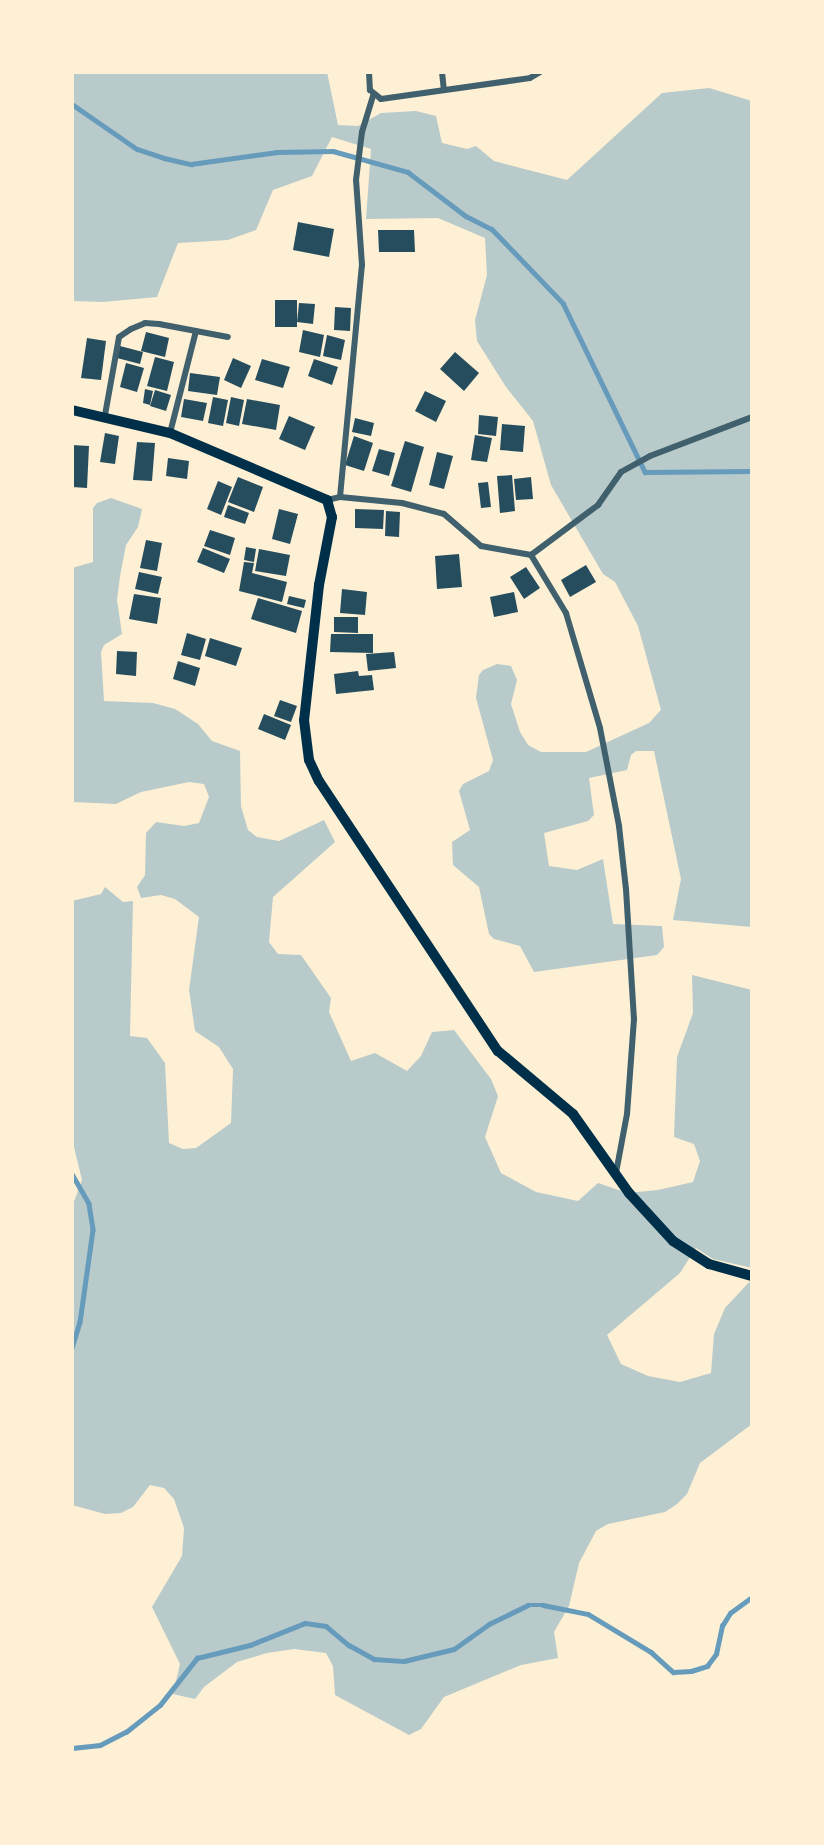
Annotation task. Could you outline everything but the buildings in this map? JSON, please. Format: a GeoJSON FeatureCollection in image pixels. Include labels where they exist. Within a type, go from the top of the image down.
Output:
{"type":"FeatureCollection","features":[{"type":"Feature","properties":{"kind":"main road"},"geometry":{"type":"LineString","coordinates":[[72,410],[105,415],[170,433],[327,501],[332,517],[319,585],[304,720],[309,760],[319,780],[488,1038],[566,1106],[615,1175],[652,1221],[689,1253],[709,1264],[752,1276]]}},
{"type":"Feature","properties":{"kind":"street"},"geometry":{"type":"LineString","coordinates":[[339,497],[363,265],[356,180],[360,149],[373,95],[369,72]]}},
{"type":"Feature","properties":{"kind":"street"},"geometry":{"type":"LineString","coordinates":[[442,72],[444,90]]}},
{"type":"Feature","properties":{"kind":"street"},"geometry":{"type":"LineString","coordinates":[[373,95],[381,99],[405,98],[530,78],[540,72]]}},
{"type":"Feature","properties":{"kind":"street"},"geometry":{"type":"LineString","coordinates":[[105,415],[119,337],[145,323],[228,337]]}},
{"type":"Feature","properties":{"kind":"street"},"geometry":{"type":"LineString","coordinates":[[170,433],[196,331]]}},
{"type":"Feature","properties":{"kind":"street"},"geometry":{"type":"LineString","coordinates":[[327,501],[339,497],[402,503],[444,514],[481,546],[531,555],[598,505],[621,472],[650,456],[752,417]]}},
{"type":"Feature","properties":{"kind":"street"},"geometry":{"type":"LineString","coordinates":[[531,555],[566,613],[600,728],[619,826],[634,1019],[627,1114],[615,1175]]}},
{"type":"Feature","properties":{"kind":"shaded area"},"geometry":{"type":"Polygon","coordinates":[[[72,72],[327,72],[338,125],[358,126],[381,113],[416,111],[436,116],[442,143],[467,149],[476,146],[494,161],[567,180],[662,93],[709,88],[752,101],[752,927],[673,920],[681,879],[654,751],[636,751],[631,755],[627,770],[589,778],[594,815],[588,821],[544,833],[549,866],[577,870],[603,859],[613,924],[662,926],[664,947],[657,955],[534,972],[520,946],[494,939],[489,934],[479,887],[453,865],[452,842],[470,830],[459,791],[463,784],[489,771],[493,760],[476,698],[479,675],[483,670],[497,664],[511,666],[517,680],[511,704],[520,732],[528,745],[541,752],[586,752],[649,723],[661,710],[638,626],[615,582],[603,574],[551,485],[533,421],[506,387],[477,341],[475,320],[487,275],[485,238],[438,218],[366,219],[371,149],[332,137],[312,176],[273,190],[256,230],[228,240],[178,243],[157,297],[103,302],[72,301],[72,72]]]}},
{"type":"Feature","properties":{"kind":"shaded area"},"geometry":{"type":"Polygon","coordinates":[[[111,498],[142,509],[138,527],[126,545],[120,576],[117,600],[122,634],[104,645],[101,652],[104,701],[153,703],[175,709],[198,724],[212,741],[240,751],[241,806],[248,830],[257,837],[279,841],[324,820],[335,842],[273,897],[269,942],[278,954],[301,955],[331,998],[329,1012],[351,1061],[375,1053],[407,1071],[421,1056],[432,1032],[454,1030],[491,1079],[498,1096],[485,1137],[501,1173],[536,1192],[578,1201],[598,1183],[627,1193],[658,1190],[693,1182],[700,1161],[694,1144],[674,1137],[677,1057],[693,1013],[692,975],[752,990],[752,1268],[713,1259],[696,1248],[680,1273],[607,1335],[621,1364],[648,1376],[680,1382],[711,1373],[714,1334],[725,1308],[752,1279],[752,1424],[700,1463],[687,1494],[677,1504],[665,1512],[608,1524],[596,1531],[579,1563],[569,1606],[554,1632],[558,1658],[521,1665],[444,1697],[421,1729],[409,1735],[335,1695],[333,1666],[326,1653],[294,1649],[267,1653],[237,1662],[204,1687],[195,1699],[173,1694],[180,1664],[152,1607],[182,1556],[184,1528],[174,1499],[164,1488],[150,1485],[133,1507],[121,1513],[105,1514],[72,1505],[72,1207],[82,1180],[74,1147],[72,1111],[72,901],[101,894],[105,887],[123,902],[133,901],[130,1036],[147,1038],[165,1063],[169,1143],[183,1149],[196,1148],[231,1123],[233,1069],[219,1047],[195,1031],[189,990],[199,917],[175,899],[161,895],[141,898],[137,887],[145,875],[146,833],[156,822],[184,826],[199,823],[209,797],[204,784],[189,782],[141,792],[116,804],[72,802],[72,568],[93,562],[93,508],[97,503],[111,498]]]}},
{"type":"Feature","properties":{"kind":"waterway"},"geometry":{"type":"LineString","coordinates":[[72,104],[137,149],[191,164],[277,152],[333,151],[408,172],[466,216],[492,229],[563,303],[645,472],[752,471]]}},
{"type":"Feature","properties":{"kind":"waterway"},"geometry":{"type":"LineString","coordinates":[[72,1174],[89,1204],[93,1230],[80,1322],[72,1349]]}},
{"type":"Feature","properties":{"kind":"waterway"},"geometry":{"type":"LineString","coordinates":[[72,1748],[100,1745],[126,1732],[160,1705],[197,1658],[250,1645],[305,1623],[326,1626],[349,1645],[374,1659],[404,1661],[454,1649],[489,1624],[528,1605],[543,1605],[588,1614],[651,1652],[673,1672],[691,1671],[707,1666],[716,1654],[722,1626],[730,1613],[752,1597]]}}]}
